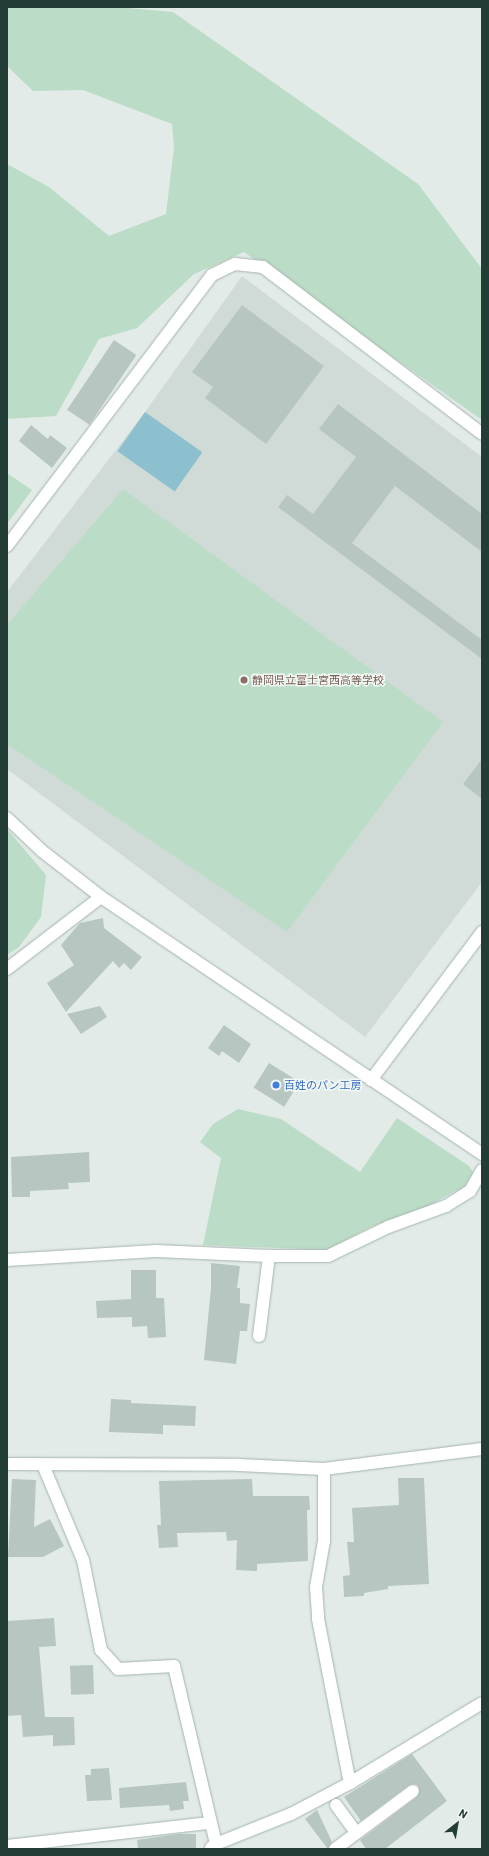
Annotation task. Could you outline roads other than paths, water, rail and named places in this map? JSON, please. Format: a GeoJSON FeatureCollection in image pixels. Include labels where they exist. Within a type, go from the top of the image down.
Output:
{"type":"FeatureCollection","features":[{"type":"Feature","properties":{"kind":"street"},"geometry":{"type":"LineString","coordinates":[[7,546],[212,275],[235,264],[263,267],[482,434]]}},
{"type":"Feature","properties":{"kind":"street"},"geometry":{"type":"LineString","coordinates":[[7,818],[42,851],[101,897],[482,1154]]}},
{"type":"Feature","properties":{"kind":"street"},"geometry":{"type":"LineString","coordinates":[[7,969],[101,897]]}},
{"type":"Feature","properties":{"kind":"street"},"geometry":{"type":"LineString","coordinates":[[371,1080],[482,932]]}},
{"type":"Feature","properties":{"kind":"street"},"geometry":{"type":"LineString","coordinates":[[7,1260],[156,1251],[269,1256],[328,1256],[388,1227],[446,1206],[470,1191],[482,1170]]}},
{"type":"Feature","properties":{"kind":"street"},"geometry":{"type":"LineString","coordinates":[[259,1336],[269,1256]]}},
{"type":"Feature","properties":{"kind":"street"},"geometry":{"type":"LineString","coordinates":[[7,1464],[239,1465],[324,1469],[482,1449]]}},
{"type":"Feature","properties":{"kind":"street"},"geometry":{"type":"LineString","coordinates":[[43,1465],[83,1560],[101,1650],[118,1669],[174,1666],[210,1823],[213,1846],[291,1814],[350,1783],[482,1703]]}},
{"type":"Feature","properties":{"kind":"street"},"geometry":{"type":"LineString","coordinates":[[324,1469],[324,1541],[316,1587],[318,1619],[350,1783]]}},
{"type":"Feature","properties":{"kind":"street"},"geometry":{"type":"LineString","coordinates":[[335,1849],[413,1791]]}},
{"type":"Feature","properties":{"kind":"street"},"geometry":{"type":"LineString","coordinates":[[336,1805],[356,1833]]}},
{"type":"Feature","properties":{"kind":"street"},"geometry":{"type":"LineString","coordinates":[[7,1846],[210,1823]]}},
{"type":"Feature","properties":{"kind":"water"},"geometry":{"type":"Polygon","coordinates":[[[145,412],[202,452],[175,491],[117,451],[145,412]]]}},
{"type":"Feature","properties":{"kind":"place","name":"静岡県立富士宮西高等学校"},"geometry":{"type":"Point","coordinates":[244,680]}},
{"type":"Feature","properties":{"kind":"place","name":"百姓のパン工房"},"geometry":{"type":"Point","coordinates":[276,1085]}}]}
